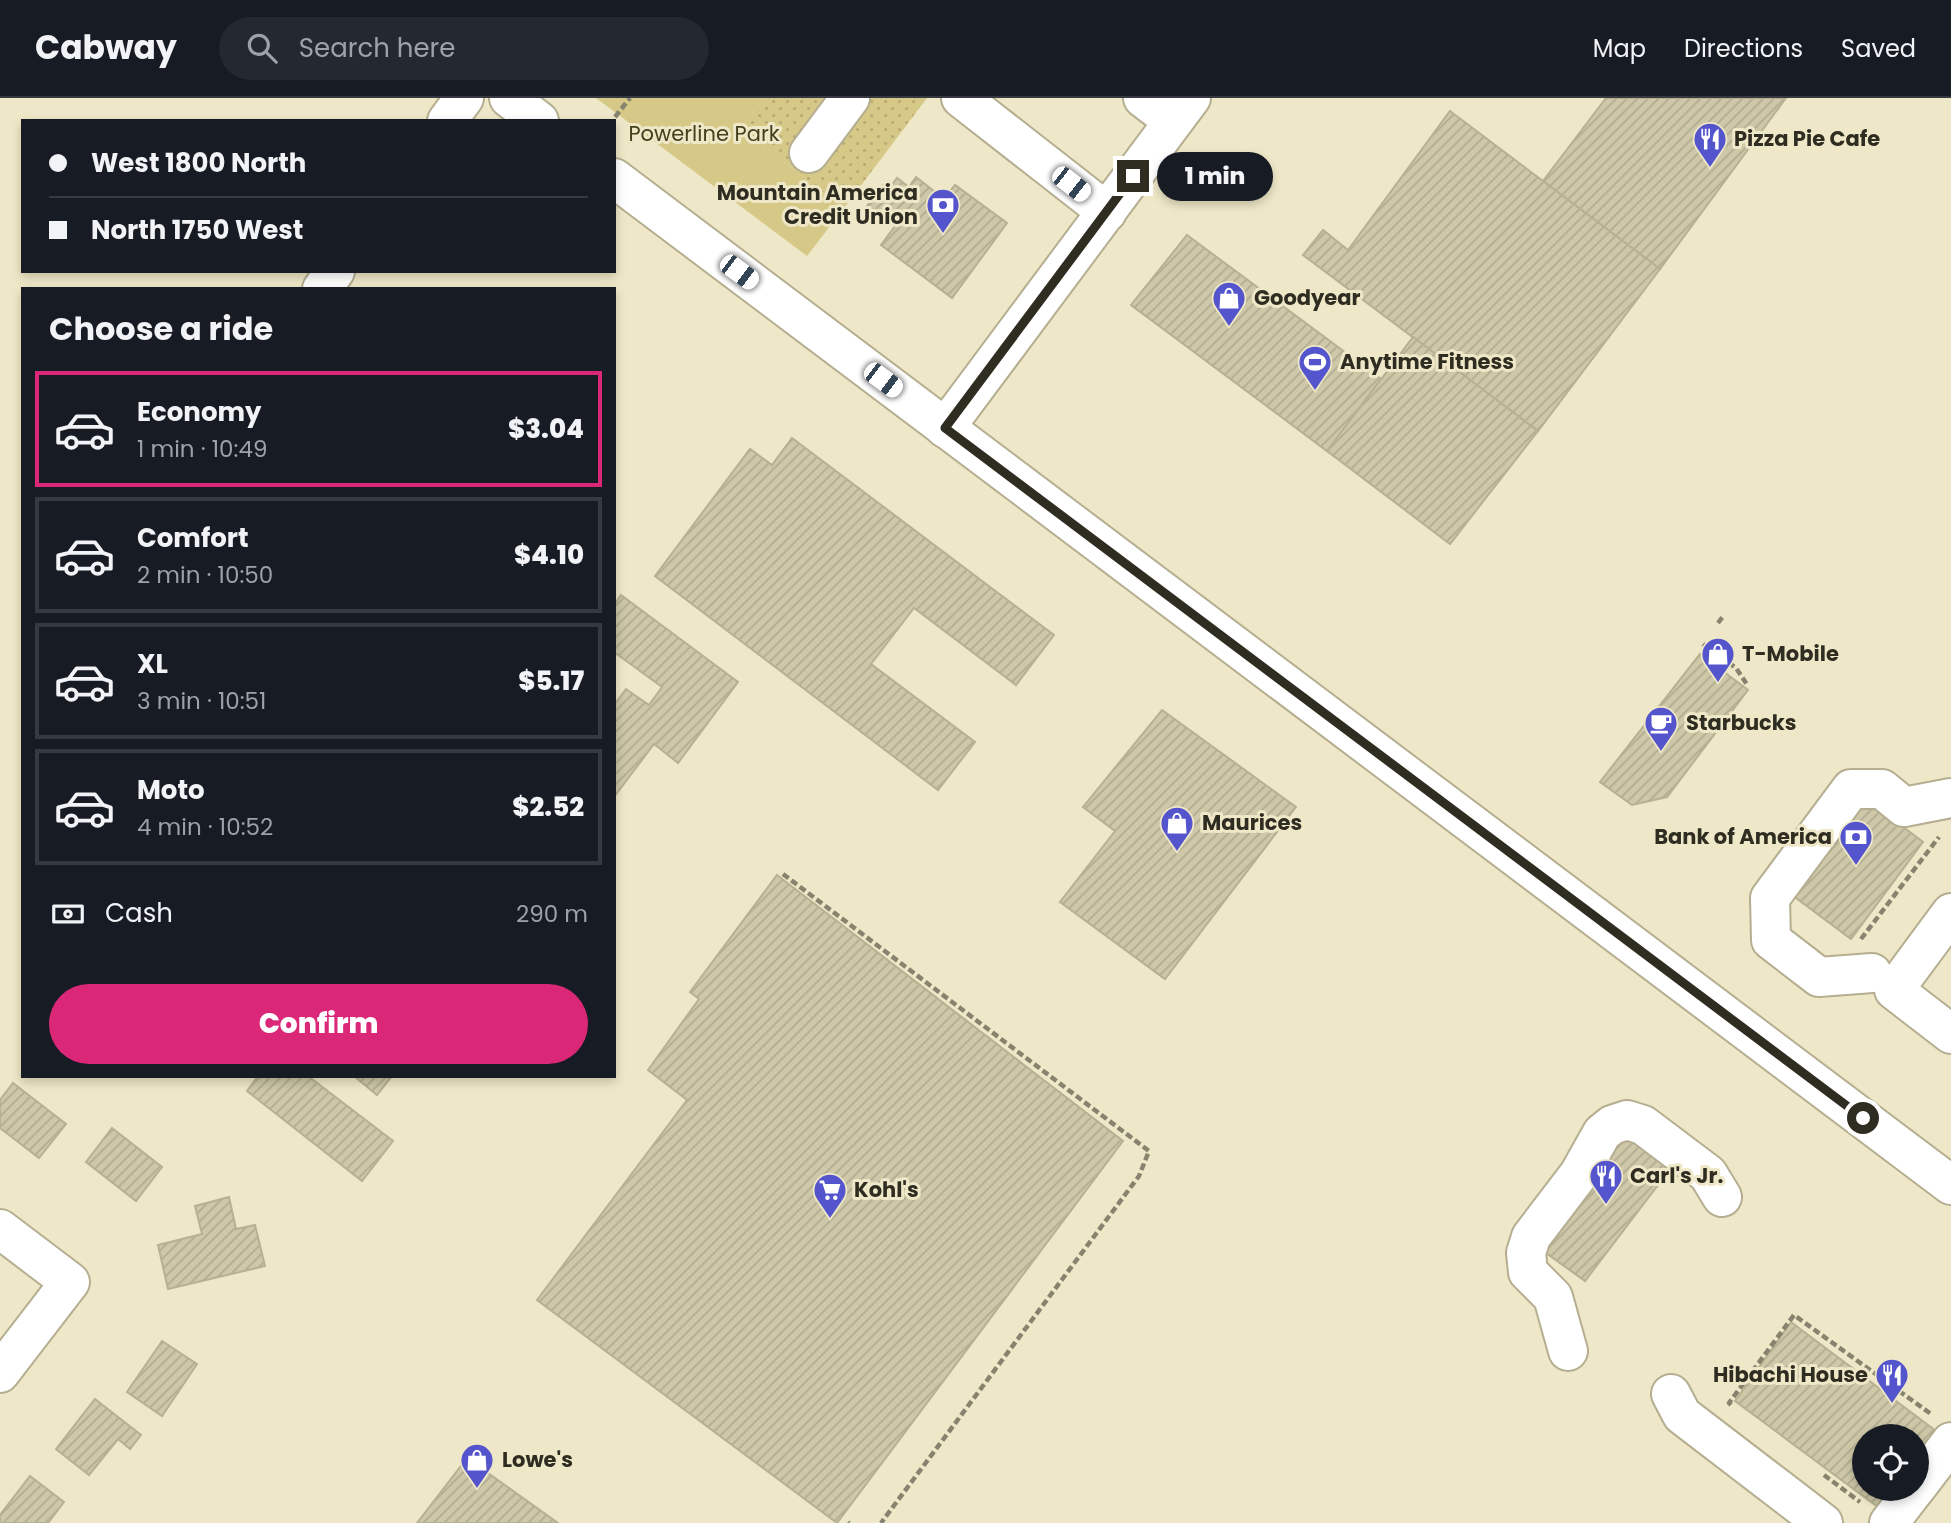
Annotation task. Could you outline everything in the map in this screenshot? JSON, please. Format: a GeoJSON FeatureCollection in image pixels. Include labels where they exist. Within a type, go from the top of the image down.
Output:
{"type":"FeatureCollection","features":[{"type":"Feature","properties":{"kind":"main road"},"geometry":{"type":"LineString","coordinates":[[448,119],[464,98]]}},
{"type":"Feature","properties":{"kind":"main road"},"geometry":{"type":"LineString","coordinates":[[509,98],[536,119]]}},
{"type":"Feature","properties":{"kind":"main road"},"geometry":{"type":"LineString","coordinates":[[809,153],[850,98]]}},
{"type":"Feature","properties":{"kind":"main road"},"geometry":{"type":"LineString","coordinates":[[961,98],[1107,212]]}},
{"type":"Feature","properties":{"kind":"main road"},"geometry":{"type":"LineString","coordinates":[[945,428],[1182,109],[1143,98]]}},
{"type":"Feature","properties":{"kind":"main road"},"geometry":{"type":"LineString","coordinates":[[616,180],[1951,1185]]}},
{"type":"Feature","properties":{"kind":"main road"},"geometry":{"type":"LineString","coordinates":[[323,287],[333,273]]}},
{"type":"Feature","properties":{"kind":"main road"},"geometry":{"type":"LineString","coordinates":[[1865,958],[1819,977],[1771,940],[1770,898],[1852,789],[1882,789],[1904,807],[1946,816]]}},
{"type":"Feature","properties":{"kind":"main road"},"geometry":{"type":"LineString","coordinates":[[1951,913],[1894,990],[1951,1034]]}},
{"type":"Feature","properties":{"kind":"main road"},"geometry":{"type":"LineString","coordinates":[[1568,1351],[1553,1297],[1528,1272],[1525,1253],[1531,1237],[1579,1174],[1602,1133],[1612,1125],[1627,1120],[1643,1125],[1708,1174],[1722,1198]]}},
{"type":"Feature","properties":{"kind":"main road"},"geometry":{"type":"LineString","coordinates":[[0,1230],[70,1282],[0,1373]]}},
{"type":"Feature","properties":{"kind":"main road"},"geometry":{"type":"LineString","coordinates":[[1671,1394],[1682,1415],[1823,1523]]}},
{"type":"Feature","properties":{"kind":"main road"},"geometry":{"type":"LineString","coordinates":[[1929,1462],[1944,1431]]}},
{"type":"Feature","properties":{"kind":"main road"},"geometry":{"type":"LineString","coordinates":[[1875,1512],[1895,1501]]}},
{"type":"Feature","properties":{"kind":"path"},"geometry":{"type":"LineString","coordinates":[[615,117],[630,98]]}},
{"type":"Feature","properties":{"kind":"path"},"geometry":{"type":"LineString","coordinates":[[1718,623],[1724,615]]}},
{"type":"Feature","properties":{"kind":"path"},"geometry":{"type":"LineString","coordinates":[[1703,644],[1736,668],[1748,686]]}},
{"type":"Feature","properties":{"kind":"path"},"geometry":{"type":"LineString","coordinates":[[1865,958],[1946,816]]}},
{"type":"Feature","properties":{"kind":"path"},"geometry":{"type":"LineString","coordinates":[[783,874],[1149,1151],[1139,1175],[881,1523]]}},
{"type":"Feature","properties":{"kind":"path"},"geometry":{"type":"LineString","coordinates":[[1740,1412],[1728,1403],[1794,1315],[1944,1431]]}},
{"type":"Feature","properties":{"kind":"path"},"geometry":{"type":"LineString","coordinates":[[1816,1469],[1875,1512]]}},
{"type":"Feature","properties":{"kind":"green space","name":"Powerline Park"},"geometry":{"type":"Polygon","coordinates":[[[596,98],[764,98],[740,129],[844,208],[807,256],[596,98]]]}},
{"type":"Feature","properties":{"kind":"green space"},"geometry":{"type":"Polygon","coordinates":[[[764,98],[927,98],[844,208],[740,129],[764,98]]]}},
{"type":"Feature","properties":{"kind":"building"},"geometry":{"type":"Polygon","coordinates":[[[1606,98],[1786,98],[1660,269],[1543,181],[1606,98]]]}},
{"type":"Feature","properties":{"kind":"building"},"geometry":{"type":"Polygon","coordinates":[[[1450,111],[1660,269],[1538,431],[1303,255],[1323,230],[1348,250],[1450,111]]]}},
{"type":"Feature","properties":{"kind":"building","name":"Mountain America Credit Union"},"geometry":{"type":"Polygon","coordinates":[[[916,177],[944,199],[955,185],[1007,223],[952,298],[881,245],[895,226],[867,206],[883,185],[889,189],[897,178],[909,187],[916,177]]]}},
{"type":"Feature","properties":{"kind":"building"},"geometry":{"type":"Polygon","coordinates":[[[1187,235],[1381,379],[1327,451],[1131,305],[1187,235]]]}},
{"type":"Feature","properties":{"kind":"building"},"geometry":{"type":"Polygon","coordinates":[[[1413,337],[1538,431],[1450,544],[1327,451],[1413,337]]]}},
{"type":"Feature","properties":{"kind":"building"},"geometry":{"type":"Polygon","coordinates":[[[792,438],[1054,635],[1016,685],[914,608],[871,664],[975,742],[938,790],[655,576],[750,449],[772,465],[792,438]]]}},
{"type":"Feature","properties":{"kind":"building"},"geometry":{"type":"Polygon","coordinates":[[[621,595],[738,682],[678,763],[654,744],[616,794],[616,702],[626,689],[649,705],[662,687],[616,653],[616,602],[621,595]]]}},
{"type":"Feature","properties":{"kind":"building"},"geometry":{"type":"Polygon","coordinates":[[[1700,654],[1748,690],[1667,797],[1632,805],[1600,782],[1700,654]]]}},
{"type":"Feature","properties":{"kind":"building"},"geometry":{"type":"Polygon","coordinates":[[[1162,710],[1296,807],[1165,979],[1060,902],[1115,831],[1083,807],[1162,710]]]}},
{"type":"Feature","properties":{"kind":"building","name":"Bank of America"},"geometry":{"type":"Polygon","coordinates":[[[1861,795],[1923,842],[1851,939],[1788,892],[1861,795]]]}},
{"type":"Feature","properties":{"kind":"building","name":"Kohl's"},"geometry":{"type":"Polygon","coordinates":[[[777,875],[1123,1141],[837,1523],[537,1300],[687,1100],[648,1070],[699,999],[690,992],[777,875]]]}},
{"type":"Feature","properties":{"kind":"building"},"geometry":{"type":"Polygon","coordinates":[[[257,1078],[311,1078],[393,1141],[362,1181],[247,1091],[257,1078]]]}},
{"type":"Feature","properties":{"kind":"building"},"geometry":{"type":"Polygon","coordinates":[[[356,1078],[390,1078],[377,1095],[356,1078]]]}},
{"type":"Feature","properties":{"kind":"building"},"geometry":{"type":"Polygon","coordinates":[[[13,1083],[66,1124],[39,1158],[0,1128],[0,1100],[13,1083]]]}},
{"type":"Feature","properties":{"kind":"building"},"geometry":{"type":"Polygon","coordinates":[[[112,1128],[162,1167],[136,1201],[86,1162],[112,1128]]]}},
{"type":"Feature","properties":{"kind":"building","name":"Carl's Jr."},"geometry":{"type":"Polygon","coordinates":[[[1626,1128],[1674,1164],[1585,1281],[1539,1248],[1626,1128]]]}},
{"type":"Feature","properties":{"kind":"building"},"geometry":{"type":"Polygon","coordinates":[[[229,1197],[236,1229],[255,1225],[265,1266],[168,1289],[158,1245],[202,1234],[195,1206],[229,1197]]]}},
{"type":"Feature","properties":{"kind":"building"},"geometry":{"type":"Polygon","coordinates":[[[1791,1322],[1927,1424],[1852,1424],[1852,1488],[1735,1401],[1791,1322]]]}},
{"type":"Feature","properties":{"kind":"building"},"geometry":{"type":"Polygon","coordinates":[[[162,1341],[197,1364],[162,1416],[127,1392],[162,1341]]]}},
{"type":"Feature","properties":{"kind":"building"},"geometry":{"type":"Polygon","coordinates":[[[95,1399],[141,1435],[130,1449],[118,1439],[89,1475],[56,1449],[95,1399]]]}},
{"type":"Feature","properties":{"kind":"building"},"geometry":{"type":"Polygon","coordinates":[[[1929,1426],[1940,1434],[1929,1448],[1929,1426]]]}},
{"type":"Feature","properties":{"kind":"building","name":"Lowe's"},"geometry":{"type":"Polygon","coordinates":[[[467,1458],[558,1523],[417,1523],[467,1458]]]}},
{"type":"Feature","properties":{"kind":"building"},"geometry":{"type":"Polygon","coordinates":[[[30,1476],[64,1502],[48,1523],[0,1523],[0,1515],[30,1476]]]}},
{"type":"Feature","properties":{"kind":"building"},"geometry":{"type":"Polygon","coordinates":[[[1870,1501],[1889,1501],[1882,1510],[1870,1501]]]}},
{"type":"Feature","properties":{"kind":"place","name":"Pizza Pie Cafe"},"geometry":{"type":"Point","coordinates":[1710,169]}},
{"type":"Feature","properties":{"kind":"place","name":"Mountain America Credit Union"},"geometry":{"type":"Point","coordinates":[943,235]}},
{"type":"Feature","properties":{"kind":"place","name":"Goodyear"},"geometry":{"type":"Point","coordinates":[1229,328]}},
{"type":"Feature","properties":{"kind":"place","name":"Anytime Fitness"},"geometry":{"type":"Point","coordinates":[1315,392]}},
{"type":"Feature","properties":{"kind":"place","name":"T-Mobile"},"geometry":{"type":"Point","coordinates":[1718,684]}},
{"type":"Feature","properties":{"kind":"place","name":"Starbucks"},"geometry":{"type":"Point","coordinates":[1661,753]}},
{"type":"Feature","properties":{"kind":"place","name":"Maurices"},"geometry":{"type":"Point","coordinates":[1177,853]}},
{"type":"Feature","properties":{"kind":"place","name":"Bank of America"},"geometry":{"type":"Point","coordinates":[1856,867]}},
{"type":"Feature","properties":{"kind":"place","name":"Carl's Jr."},"geometry":{"type":"Point","coordinates":[1606,1206]}},
{"type":"Feature","properties":{"kind":"place","name":"Kohl's"},"geometry":{"type":"Point","coordinates":[830,1220]}},
{"type":"Feature","properties":{"kind":"place","name":"Hibachi House"},"geometry":{"type":"Point","coordinates":[1892,1405]}},
{"type":"Feature","properties":{"kind":"place","name":"Lowe's"},"geometry":{"type":"Point","coordinates":[477,1490]}},
{"type":"Feature","properties":{"kind":"route"},"geometry":{"type":"LineString","coordinates":[[1133,176],[945,428],[1863,1118]]}}]}
